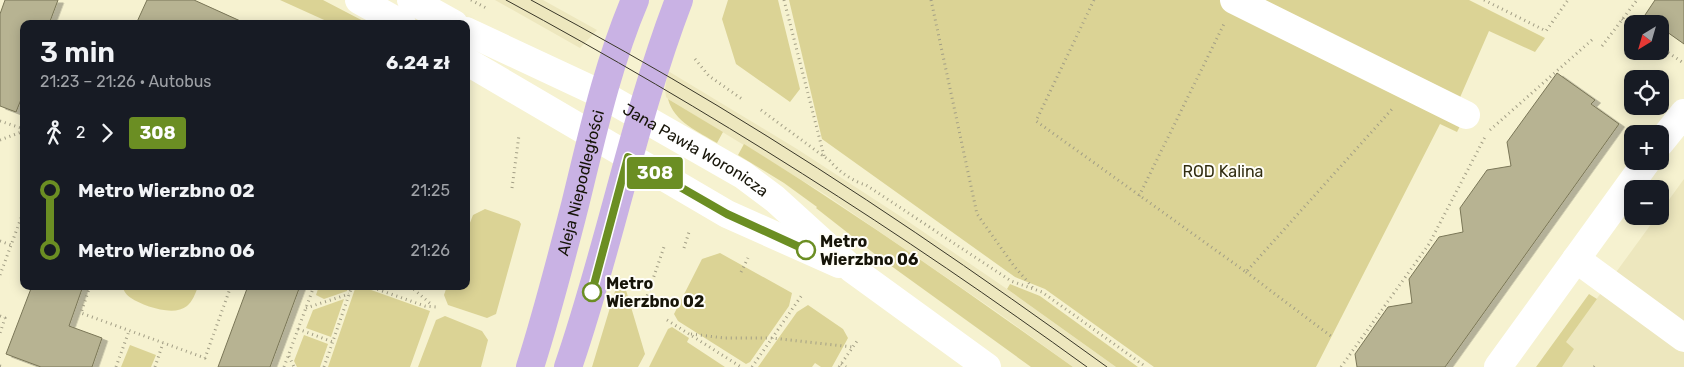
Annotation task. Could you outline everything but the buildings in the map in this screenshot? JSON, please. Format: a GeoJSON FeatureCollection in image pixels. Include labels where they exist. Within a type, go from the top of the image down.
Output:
{"type":"FeatureCollection","features":[{"type":"Feature","properties":{"kind":"main road","name":"Aleja Niepodległości"},"geometry":{"type":"LineString","coordinates":[[530,367],[554,284],[603,95],[635,0]]}},
{"type":"Feature","properties":{"kind":"main road"},"geometry":{"type":"LineString","coordinates":[[568,367],[582,326],[640,115],[663,41],[679,0]]}},
{"type":"Feature","properties":{"kind":"street"},"geometry":{"type":"LineString","coordinates":[[359,0],[395,20]]}},
{"type":"Feature","properties":{"kind":"street"},"geometry":{"type":"LineString","coordinates":[[411,0],[447,20]]}},
{"type":"Feature","properties":{"kind":"street"},"geometry":{"type":"LineString","coordinates":[[1235,0],[1466,115]]}},
{"type":"Feature","properties":{"kind":"street","name":"Jana Pawła Woronicza"},"geometry":{"type":"LineString","coordinates":[[470,33],[603,95],[743,175],[775,199],[852,269],[987,367]]}},
{"type":"Feature","properties":{"kind":"street","name":"Jana Pawła Woronicza"},"geometry":{"type":"LineString","coordinates":[[470,63],[727,214],[852,269]]}},
{"type":"Feature","properties":{"kind":"street"},"geometry":{"type":"LineString","coordinates":[[1669,132],[1684,113]]}},
{"type":"Feature","properties":{"kind":"street"},"geometry":{"type":"LineString","coordinates":[[1498,367],[1640,170]]}},
{"type":"Feature","properties":{"kind":"street"},"geometry":{"type":"LineString","coordinates":[[1576,259],[1684,338]]}},
{"type":"Feature","properties":{"kind":"path"},"geometry":{"type":"LineString","coordinates":[[471,0],[489,9]]}},
{"type":"Feature","properties":{"kind":"path"},"geometry":{"type":"LineString","coordinates":[[784,0],[824,156]]}},
{"type":"Feature","properties":{"kind":"path"},"geometry":{"type":"LineString","coordinates":[[931,0],[977,214],[1014,266],[1033,288]]}},
{"type":"Feature","properties":{"kind":"path"},"geometry":{"type":"LineString","coordinates":[[1094,0],[1036,121],[1246,272],[1332,338]]}},
{"type":"Feature","properties":{"kind":"path"},"geometry":{"type":"LineString","coordinates":[[1139,196],[1235,0]]}},
{"type":"Feature","properties":{"kind":"path"},"geometry":{"type":"LineString","coordinates":[[1484,0],[1546,31],[1568,0]]}},
{"type":"Feature","properties":{"kind":"path"},"geometry":{"type":"LineString","coordinates":[[1602,46],[1636,0]]}},
{"type":"Feature","properties":{"kind":"path"},"geometry":{"type":"LineString","coordinates":[[1341,367],[1429,244],[1491,128],[1593,39]]}},
{"type":"Feature","properties":{"kind":"path"},"geometry":{"type":"LineString","coordinates":[[1669,53],[1682,62]]}},
{"type":"Feature","properties":{"kind":"path"},"geometry":{"type":"LineString","coordinates":[[695,59],[709,76],[742,99]]}},
{"type":"Feature","properties":{"kind":"path"},"geometry":{"type":"LineString","coordinates":[[1246,272],[1411,88]]}},
{"type":"Feature","properties":{"kind":"path"},"geometry":{"type":"LineString","coordinates":[[761,110],[794,132],[834,166],[859,183],[866,185],[1011,281],[1042,292],[1146,367]]}},
{"type":"Feature","properties":{"kind":"path"},"geometry":{"type":"LineString","coordinates":[[0,121],[20,128]]}},
{"type":"Feature","properties":{"kind":"path"},"geometry":{"type":"LineString","coordinates":[[0,140],[20,132]]}},
{"type":"Feature","properties":{"kind":"path"},"geometry":{"type":"LineString","coordinates":[[512,188],[518,135]]}},
{"type":"Feature","properties":{"kind":"path"},"geometry":{"type":"LineString","coordinates":[[0,275],[20,221]]}},
{"type":"Feature","properties":{"kind":"path"},"geometry":{"type":"LineString","coordinates":[[684,248],[689,232]]}},
{"type":"Feature","properties":{"kind":"path"},"geometry":{"type":"LineString","coordinates":[[0,241],[11,245]]}},
{"type":"Feature","properties":{"kind":"path"},"geometry":{"type":"LineString","coordinates":[[644,305],[664,247]]}},
{"type":"Feature","properties":{"kind":"path"},"geometry":{"type":"LineString","coordinates":[[741,272],[748,258]]}},
{"type":"Feature","properties":{"kind":"path"},"geometry":{"type":"LineString","coordinates":[[89,290],[81,314],[205,358],[230,290]]}},
{"type":"Feature","properties":{"kind":"path"},"geometry":{"type":"LineString","coordinates":[[284,367],[313,290]]}},
{"type":"Feature","properties":{"kind":"path"},"geometry":{"type":"LineString","coordinates":[[324,367],[350,290]]}},
{"type":"Feature","properties":{"kind":"path"},"geometry":{"type":"LineString","coordinates":[[379,290],[425,306],[434,306],[415,290]]}},
{"type":"Feature","properties":{"kind":"path"},"geometry":{"type":"LineString","coordinates":[[306,308],[349,294]]}},
{"type":"Feature","properties":{"kind":"path"},"geometry":{"type":"LineString","coordinates":[[752,367],[802,295]]}},
{"type":"Feature","properties":{"kind":"path"},"geometry":{"type":"LineString","coordinates":[[0,316],[5,318],[0,333]]}},
{"type":"Feature","properties":{"kind":"path"},"geometry":{"type":"LineString","coordinates":[[667,320],[741,367]]}},
{"type":"Feature","properties":{"kind":"path"},"geometry":{"type":"LineString","coordinates":[[298,329],[333,342]]}},
{"type":"Feature","properties":{"kind":"path"},"geometry":{"type":"LineString","coordinates":[[116,367],[129,331]]}},
{"type":"Feature","properties":{"kind":"path"},"geometry":{"type":"LineString","coordinates":[[691,334],[724,338],[772,338],[852,347]]}},
{"type":"Feature","properties":{"kind":"path"},"geometry":{"type":"LineString","coordinates":[[846,367],[840,365],[857,341]]}},
{"type":"Feature","properties":{"kind":"path"},"geometry":{"type":"LineString","coordinates":[[155,367],[163,344]]}},
{"type":"Feature","properties":{"kind":"path"},"geometry":{"type":"LineString","coordinates":[[289,355],[294,367]]}},
{"type":"Feature","properties":{"kind":"path"},"geometry":{"type":"LineString","coordinates":[[0,366],[4,367]]}},
{"type":"Feature","properties":{"kind":"shaded area"},"geometry":{"type":"Polygon","coordinates":[[[495,0],[543,0],[597,30],[580,48],[495,0]]]}},
{"type":"Feature","properties":{"kind":"shaded area"},"geometry":{"type":"Polygon","coordinates":[[[668,71],[797,149],[903,218],[1116,367],[1073,367],[994,310],[826,195],[668,99],[665,89],[668,71]]]}},
{"type":"Feature","properties":{"kind":"shaded area"},"geometry":{"type":"Polygon","coordinates":[[[1684,179],[1684,367],[1547,367],[1650,225],[1669,225],[1669,200],[1684,179]]]}},
{"type":"Feature","properties":{"kind":"green space"},"geometry":{"type":"Polygon","coordinates":[[[280,0],[323,0],[361,20],[324,20],[280,0]]]}},
{"type":"Feature","properties":{"kind":"green space"},"geometry":{"type":"Polygon","coordinates":[[[728,0],[778,0],[800,89],[790,102],[736,64],[722,19],[728,0]]]}},
{"type":"Feature","properties":{"kind":"green space","name":"ROD Kalina"},"geometry":{"type":"Polygon","coordinates":[[[789,0],[1469,0],[1545,38],[1535,52],[1489,31],[1458,102],[1469,108],[1457,132],[1440,124],[1316,367],[1154,367],[1045,289],[1015,277],[822,139],[789,0]]]}},
{"type":"Feature","properties":{"kind":"green space"},"geometry":{"type":"Polygon","coordinates":[[[668,99],[723,132],[717,143],[681,120],[671,107],[668,99]]]}},
{"type":"Feature","properties":{"kind":"green space"},"geometry":{"type":"Polygon","coordinates":[[[744,144],[869,225],[1073,367],[1031,367],[876,255],[784,183],[738,155],[744,144]]]}},
{"type":"Feature","properties":{"kind":"green space"},"geometry":{"type":"Polygon","coordinates":[[[485,209],[519,221],[521,224],[496,314],[487,318],[448,305],[444,295],[446,290],[470,290],[470,223],[473,215],[485,209]]]}},
{"type":"Feature","properties":{"kind":"green space"},"geometry":{"type":"Polygon","coordinates":[[[720,253],[792,293],[789,306],[750,362],[746,364],[678,321],[674,314],[702,259],[720,253]]]}},
{"type":"Feature","properties":{"kind":"green space"},"geometry":{"type":"Polygon","coordinates":[[[619,278],[623,280],[645,354],[638,367],[592,367],[619,278]]]}},
{"type":"Feature","properties":{"kind":"green space"},"geometry":{"type":"Polygon","coordinates":[[[1010,284],[1040,296],[1138,367],[1116,367],[1007,289],[1010,284]]]}},
{"type":"Feature","properties":{"kind":"green space"},"geometry":{"type":"Polygon","coordinates":[[[197,290],[187,306],[174,311],[151,307],[136,301],[124,291],[197,290]]]}},
{"type":"Feature","properties":{"kind":"green space"},"geometry":{"type":"Polygon","coordinates":[[[318,290],[347,290],[324,299],[316,295],[318,290]]]}},
{"type":"Feature","properties":{"kind":"green space"},"geometry":{"type":"Polygon","coordinates":[[[355,290],[371,290],[430,311],[410,367],[328,367],[355,290]]]}},
{"type":"Feature","properties":{"kind":"green space"},"geometry":{"type":"Polygon","coordinates":[[[1589,294],[1597,299],[1566,342],[1574,349],[1562,367],[1536,367],[1589,294]]]}},
{"type":"Feature","properties":{"kind":"green space"},"geometry":{"type":"Polygon","coordinates":[[[344,299],[331,337],[306,328],[313,310],[344,299]]]}},
{"type":"Feature","properties":{"kind":"green space"},"geometry":{"type":"Polygon","coordinates":[[[808,305],[843,329],[848,338],[832,367],[821,367],[815,363],[812,367],[758,367],[797,312],[808,305]]]}},
{"type":"Feature","properties":{"kind":"green space"},"geometry":{"type":"Polygon","coordinates":[[[445,316],[482,331],[488,340],[481,367],[418,367],[436,320],[445,316]]]}},
{"type":"Feature","properties":{"kind":"green space"},"geometry":{"type":"Polygon","coordinates":[[[672,327],[689,338],[687,342],[725,367],[649,367],[668,329],[672,327]]]}},
{"type":"Feature","properties":{"kind":"green space"},"geometry":{"type":"Polygon","coordinates":[[[304,335],[328,344],[320,367],[297,367],[294,361],[304,335]]]}},
{"type":"Feature","properties":{"kind":"green space"},"geometry":{"type":"Polygon","coordinates":[[[130,345],[156,355],[151,367],[121,367],[130,345]]]}},
{"type":"Feature","properties":{"kind":"tram line"},"geometry":{"type":"LineString","coordinates":[[506,0],[730,128],[875,220],[1087,367]]}},
{"type":"Feature","properties":{"kind":"tram line"},"geometry":{"type":"LineString","coordinates":[[531,0],[718,106],[817,168],[963,265],[1107,367]]}},
{"type":"Feature","properties":{"kind":"bus line","name":"308"},"geometry":{"type":"LineString","coordinates":[[592,292],[628,157],[727,214],[806,250]]}},
{"type":"Feature","properties":{"kind":"place","name":"Metro Wierzbno 06"},"geometry":{"type":"Point","coordinates":[806,250]}},
{"type":"Feature","properties":{"kind":"place","name":"Metro Wierzbno 02"},"geometry":{"type":"Point","coordinates":[592,292]}}]}
